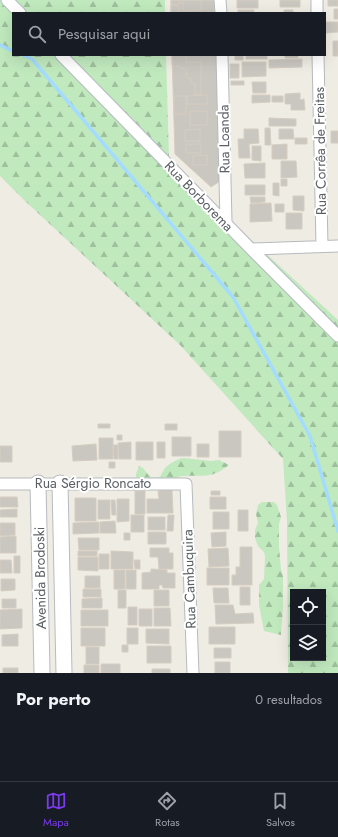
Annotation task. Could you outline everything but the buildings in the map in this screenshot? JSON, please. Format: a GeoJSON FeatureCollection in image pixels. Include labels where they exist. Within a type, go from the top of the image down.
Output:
{"type":"FeatureCollection","features":[{"type":"Feature","properties":{"kind":"street"},"geometry":{"type":"LineString","coordinates":[[7,0],[19,12]]}},
{"type":"Feature","properties":{"kind":"street"},"geometry":{"type":"LineString","coordinates":[[220,0],[221,12]]}},
{"type":"Feature","properties":{"kind":"street"},"geometry":{"type":"LineString","coordinates":[[317,0],[317,12]]}},
{"type":"Feature","properties":{"kind":"street","name":"Rua Borborema"},"geometry":{"type":"LineString","coordinates":[[62,56],[338,336]]}},
{"type":"Feature","properties":{"kind":"street","name":"Rua Loanda"},"geometry":{"type":"LineString","coordinates":[[222,56],[226,222]]}},
{"type":"Feature","properties":{"kind":"street","name":"Rua Corrêa de Freitas"},"geometry":{"type":"LineString","coordinates":[[318,56],[322,246]]}},
{"type":"Feature","properties":{"kind":"street"},"geometry":{"type":"LineString","coordinates":[[251,249],[338,246]]}},
{"type":"Feature","properties":{"kind":"street","name":"Avenida Brodoski"},"geometry":{"type":"LineString","coordinates":[[38,483],[42,673]]}},
{"type":"Feature","properties":{"kind":"street","name":"Avenida Brodoski"},"geometry":{"type":"LineString","coordinates":[[60,483],[64,673]]}},
{"type":"Feature","properties":{"kind":"street","name":"Rua Sérgio Roncato"},"geometry":{"type":"LineString","coordinates":[[0,484],[186,484]]}},
{"type":"Feature","properties":{"kind":"street","name":"Rua Cambuquira"},"geometry":{"type":"LineString","coordinates":[[186,484],[193,673]]}},
{"type":"Feature","properties":{"kind":"green space"},"geometry":{"type":"Polygon","coordinates":[[[0,0],[165,0],[165,12],[12,12],[12,56],[166,56],[169,158],[220,211],[338,320],[338,673],[288,673],[287,521],[283,459],[180,345],[0,176],[0,0]]]}},
{"type":"Feature","properties":{"kind":"green space"},"geometry":{"type":"Polygon","coordinates":[[[183,458],[211,461],[219,460],[229,465],[217,472],[207,475],[182,476],[165,480],[139,479],[136,477],[139,466],[143,468],[150,477],[157,478],[165,468],[183,458]]]}},
{"type":"Feature","properties":{"kind":"green space"},"geometry":{"type":"Polygon","coordinates":[[[262,502],[274,502],[277,505],[281,517],[279,524],[279,548],[283,576],[283,607],[281,635],[264,631],[259,605],[259,585],[264,579],[265,556],[264,552],[258,546],[255,538],[255,530],[258,523],[256,514],[258,505],[262,502]]]}},
{"type":"Feature","properties":{"kind":"waterway"},"geometry":{"type":"LineString","coordinates":[[0,45],[12,51]]}},
{"type":"Feature","properties":{"kind":"waterway"},"geometry":{"type":"LineString","coordinates":[[25,56],[32,59],[233,297],[310,436],[338,531]]}}]}
